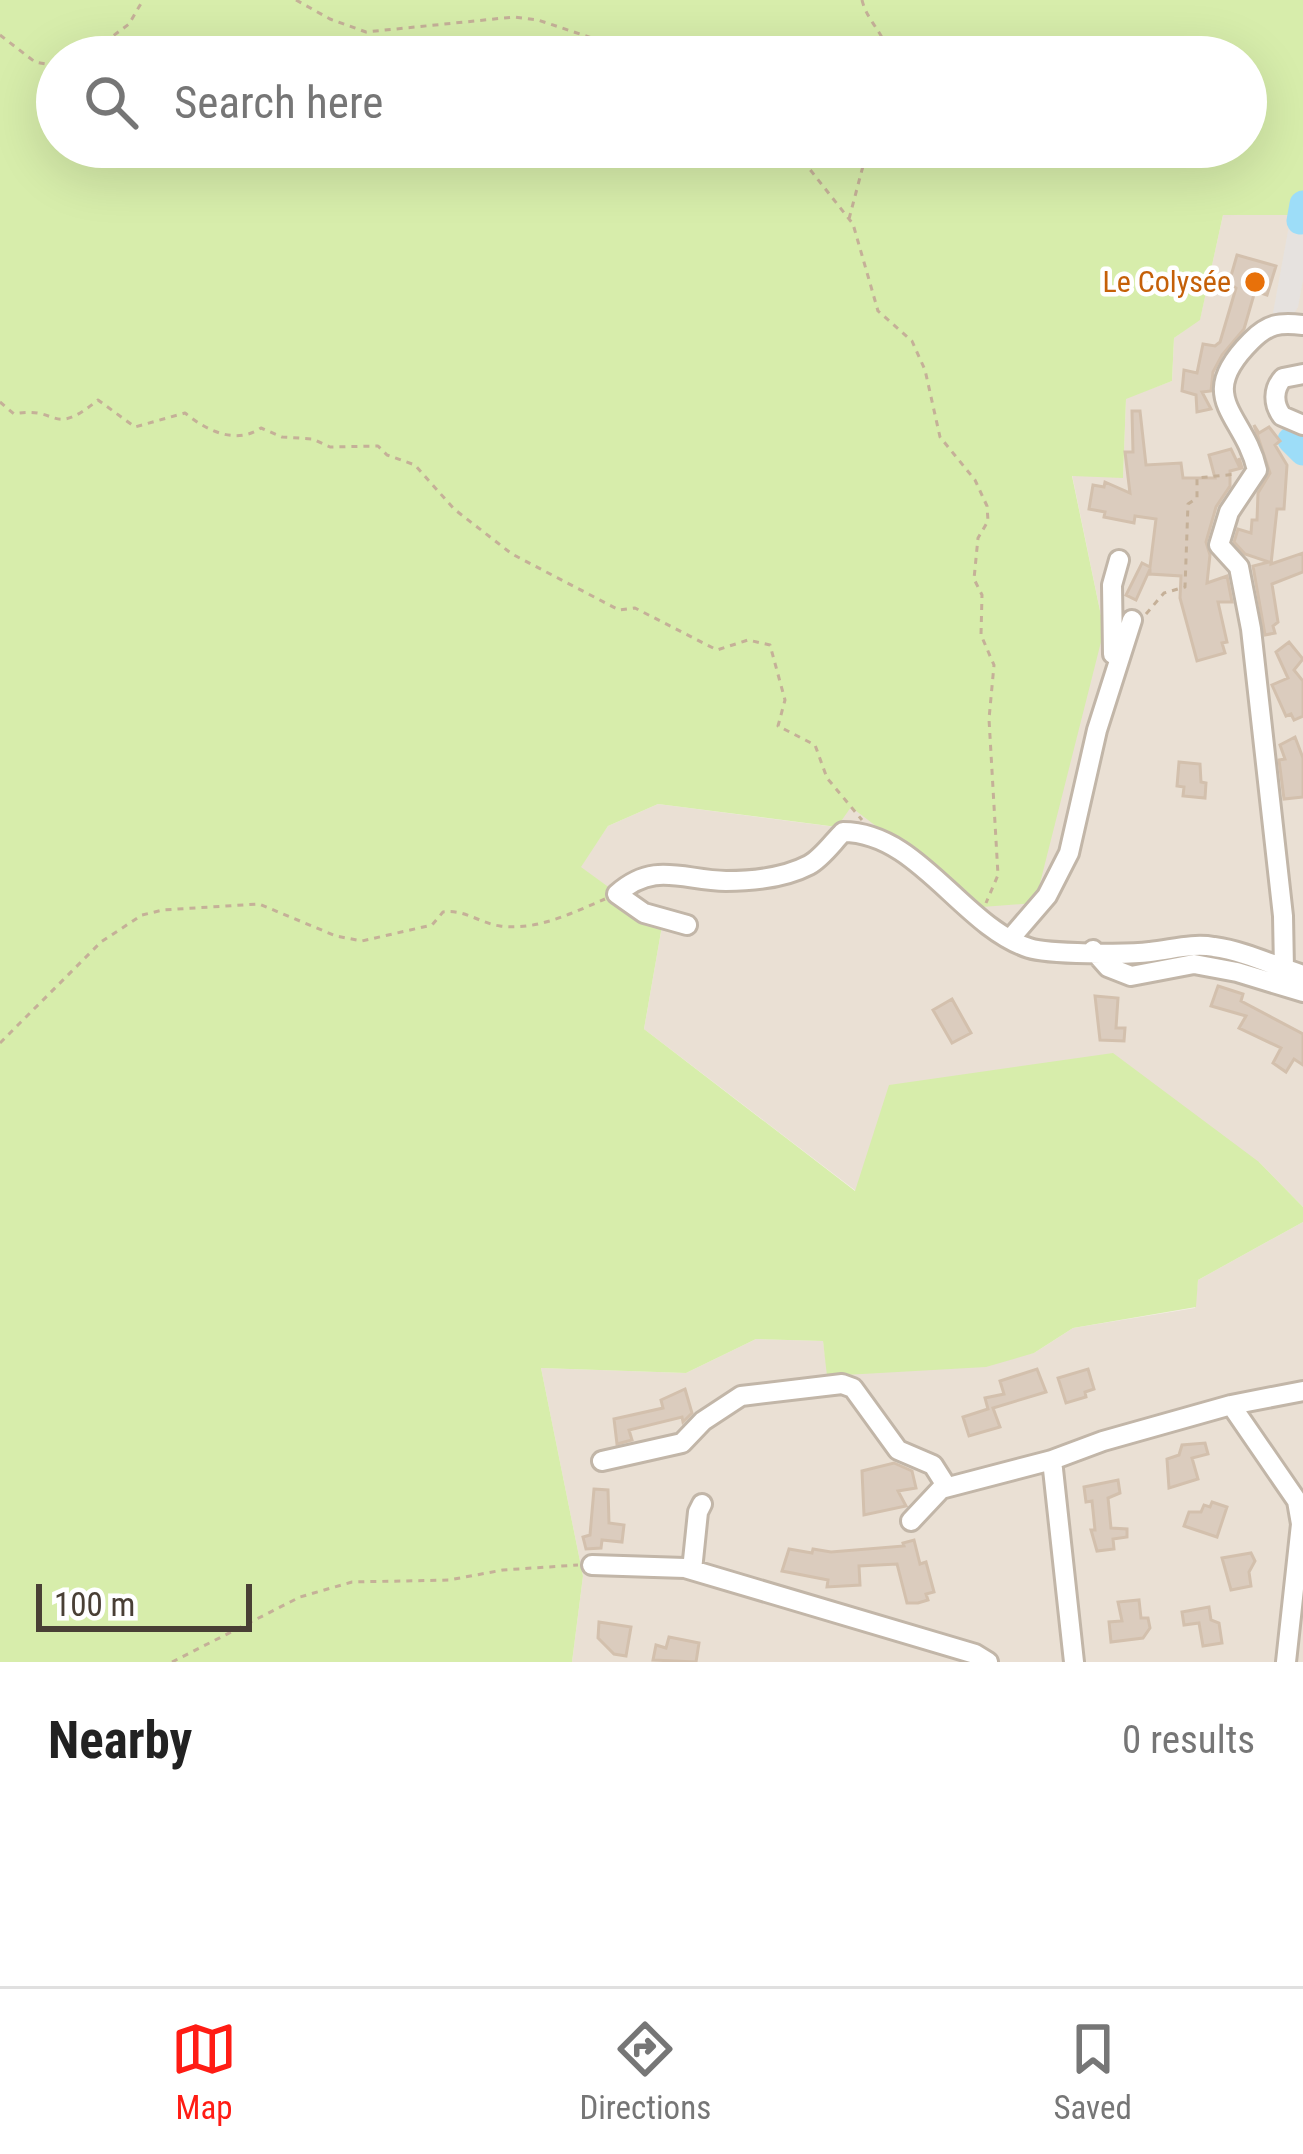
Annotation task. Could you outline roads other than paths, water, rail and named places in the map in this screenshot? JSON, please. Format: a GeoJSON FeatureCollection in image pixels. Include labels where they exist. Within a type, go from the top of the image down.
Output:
{"type":"FeatureCollection","features":[{"type":"Feature","properties":{"kind":"street"},"geometry":{"type":"LineString","coordinates":[[687,926],[644,913],[617,894],[635,878],[671,873],[722,881],[771,878],[812,864],[844,832],[868,832],[898,850],[1010,939],[1034,950],[1146,953],[1214,946],[1294,972],[1283,916],[1254,646],[1239,567],[1219,545],[1229,512],[1257,470],[1223,397],[1224,378],[1264,328],[1279,322],[1303,326]]}},
{"type":"Feature","properties":{"kind":"street"},"geometry":{"type":"LineString","coordinates":[[1303,374],[1283,378],[1275,402],[1282,416],[1303,425]]}},
{"type":"Feature","properties":{"kind":"street"},"geometry":{"type":"LineString","coordinates":[[1111,683],[1116,626],[1112,585],[1119,560]]}},
{"type":"Feature","properties":{"kind":"street"},"geometry":{"type":"LineString","coordinates":[[1010,939],[1047,896],[1069,853],[1129,629]]}},
{"type":"Feature","properties":{"kind":"street"},"geometry":{"type":"LineString","coordinates":[[1093,950],[1108,967],[1131,976],[1194,964],[1303,992]]}},
{"type":"Feature","properties":{"kind":"street"},"geometry":{"type":"LineString","coordinates":[[602,1461],[682,1443],[703,1421],[741,1396],[842,1384],[853,1388],[898,1450],[933,1465],[940,1491],[937,1525]]}},
{"type":"Feature","properties":{"kind":"street"},"geometry":{"type":"LineString","coordinates":[[911,1521],[940,1491],[1231,1405],[1303,1391]]}},
{"type":"Feature","properties":{"kind":"street"},"geometry":{"type":"LineString","coordinates":[[1231,1405],[1297,1501],[1301,1524],[1286,1661]]}},
{"type":"Feature","properties":{"kind":"street"},"geometry":{"type":"LineString","coordinates":[[1052,1460],[1074,1662]]}},
{"type":"Feature","properties":{"kind":"street"},"geometry":{"type":"LineString","coordinates":[[692,1570],[702,1504]]}},
{"type":"Feature","properties":{"kind":"street"},"geometry":{"type":"LineString","coordinates":[[592,1565],[692,1570],[975,1654],[988,1662]]}},
{"type":"Feature","properties":{"kind":"waterway"},"geometry":{"type":"LineString","coordinates":[[1300,221],[1303,204]]}},
{"type":"Feature","properties":{"kind":"waterway"},"geometry":{"type":"LineString","coordinates":[[1291,440],[1303,452]]}},
{"type":"Feature","properties":{"kind":"place","name":"Le Colysée"},"geometry":{"type":"Point","coordinates":[1255,282]}}]}
